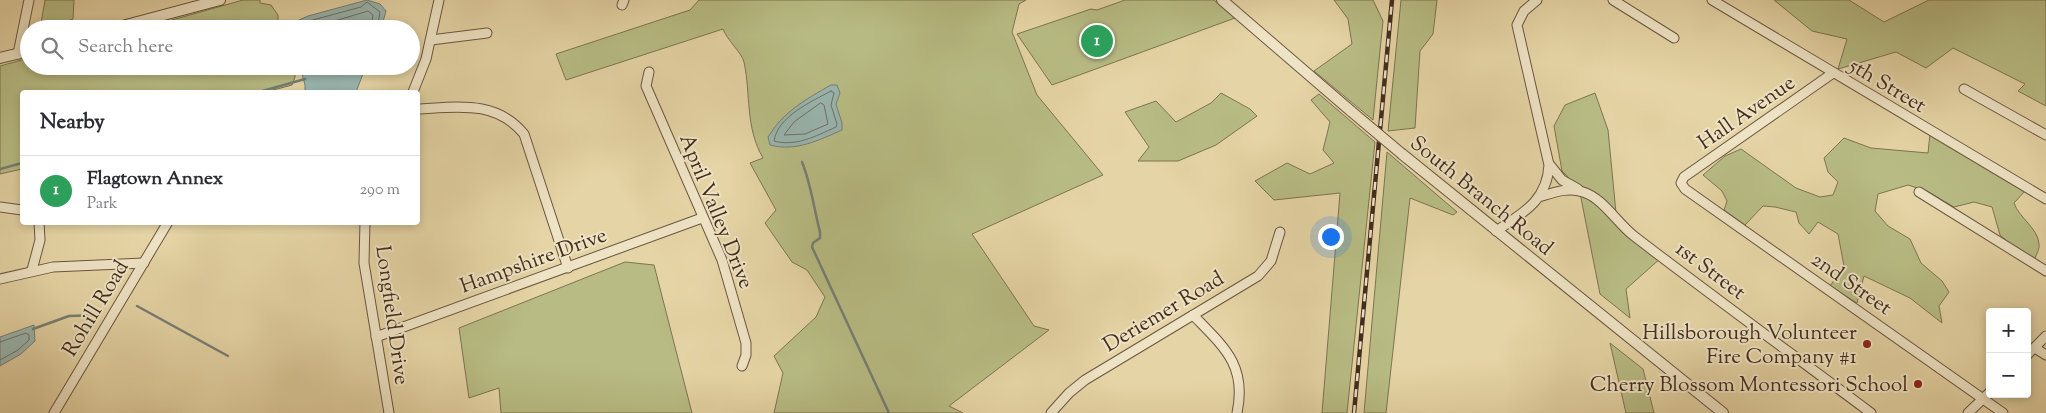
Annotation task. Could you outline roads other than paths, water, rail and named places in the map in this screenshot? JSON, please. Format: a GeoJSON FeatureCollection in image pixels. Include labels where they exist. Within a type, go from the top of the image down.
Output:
{"type":"FeatureCollection","features":[{"type":"Feature","properties":{"kind":"street"},"geometry":{"type":"LineString","coordinates":[[26,20],[30,0]]}},
{"type":"Feature","properties":{"kind":"street"},"geometry":{"type":"LineString","coordinates":[[145,20],[220,0]]}},
{"type":"Feature","properties":{"kind":"street"},"geometry":{"type":"LineString","coordinates":[[420,72],[431,40],[439,0]]}},
{"type":"Feature","properties":{"kind":"street","name":"South Branch Road"},"geometry":{"type":"LineString","coordinates":[[1222,0],[1402,154],[1723,413]]}},
{"type":"Feature","properties":{"kind":"street"},"geometry":{"type":"LineString","coordinates":[[1537,0],[1525,9],[1520,16],[1517,26],[1549,165],[1549,182],[1542,196]]}},
{"type":"Feature","properties":{"kind":"street"},"geometry":{"type":"LineString","coordinates":[[1613,0],[1674,38]]}},
{"type":"Feature","properties":{"kind":"street","name":"5th Street"},"geometry":{"type":"LineString","coordinates":[[1712,0],[2046,199]]}},
{"type":"Feature","properties":{"kind":"street"},"geometry":{"type":"LineString","coordinates":[[431,40],[487,34]]}},
{"type":"Feature","properties":{"kind":"street"},"geometry":{"type":"LineString","coordinates":[[0,58],[18,54],[20,45]]}},
{"type":"Feature","properties":{"kind":"street","name":"April Valley Drive"},"geometry":{"type":"LineString","coordinates":[[649,72],[646,86],[702,218],[722,260],[746,344],[746,355],[742,366]]}},
{"type":"Feature","properties":{"kind":"street","name":"Hall Avenue"},"geometry":{"type":"LineString","coordinates":[[1681,182],[1684,177],[1833,73]]}},
{"type":"Feature","properties":{"kind":"street"},"geometry":{"type":"LineString","coordinates":[[414,90],[419,75]]}},
{"type":"Feature","properties":{"kind":"street"},"geometry":{"type":"LineString","coordinates":[[1964,89],[2046,135]]}},
{"type":"Feature","properties":{"kind":"street"},"geometry":{"type":"LineString","coordinates":[[420,109],[465,107],[492,110],[508,117],[520,127],[524,134],[568,268]]}},
{"type":"Feature","properties":{"kind":"street","name":"1st Street"},"geometry":{"type":"LineString","coordinates":[[1549,165],[1562,180],[1597,199],[1632,234],[1871,413]]}},
{"type":"Feature","properties":{"kind":"street","name":"2nd Street"},"geometry":{"type":"LineString","coordinates":[[1681,182],[1685,189],[1986,395]]}},
{"type":"Feature","properties":{"kind":"street"},"geometry":{"type":"LineString","coordinates":[[1496,231],[1542,196],[1556,191],[1580,190]]}},
{"type":"Feature","properties":{"kind":"street"},"geometry":{"type":"LineString","coordinates":[[1919,192],[2046,271]]}},
{"type":"Feature","properties":{"kind":"street"},"geometry":{"type":"LineString","coordinates":[[0,207],[20,210]]}},
{"type":"Feature","properties":{"kind":"street","name":"Hampshire Drive"},"geometry":{"type":"LineString","coordinates":[[376,337],[702,218]]}},
{"type":"Feature","properties":{"kind":"street"},"geometry":{"type":"LineString","coordinates":[[32,270],[40,239],[40,225]]}},
{"type":"Feature","properties":{"kind":"street","name":"Rohill Road"},"geometry":{"type":"LineString","coordinates":[[54,413],[166,225]]}},
{"type":"Feature","properties":{"kind":"street","name":"Longfield Drive"},"geometry":{"type":"LineString","coordinates":[[366,225],[364,263],[389,413]]}},
{"type":"Feature","properties":{"kind":"street","name":"Deriemer Road"},"geometry":{"type":"LineString","coordinates":[[1051,413],[1069,393],[1085,380],[1266,269],[1276,249],[1280,232]]}},
{"type":"Feature","properties":{"kind":"street"},"geometry":{"type":"LineString","coordinates":[[0,279],[32,270],[71,265],[144,263]]}},
{"type":"Feature","properties":{"kind":"street"},"geometry":{"type":"LineString","coordinates":[[1193,315],[1227,352],[1240,376],[1242,391],[1237,413]]}},
{"type":"Feature","properties":{"kind":"street"},"geometry":{"type":"LineString","coordinates":[[2031,351],[2046,336]]}},
{"type":"Feature","properties":{"kind":"street"},"geometry":{"type":"LineString","coordinates":[[2031,351],[2046,355]]}},
{"type":"Feature","properties":{"kind":"street"},"geometry":{"type":"LineString","coordinates":[[1968,413],[1986,395]]}},
{"type":"Feature","properties":{"kind":"street","name":"2nd Street"},"geometry":{"type":"LineString","coordinates":[[1989,398],[2003,413]]}},
{"type":"Feature","properties":{"kind":"water"},"geometry":{"type":"Polygon","coordinates":[[[367,0],[380,4],[386,11],[384,20],[299,20],[367,0]]]}},
{"type":"Feature","properties":{"kind":"water"},"geometry":{"type":"Polygon","coordinates":[[[302,75],[363,75],[357,90],[305,90],[302,75]]]}},
{"type":"Feature","properties":{"kind":"water"},"geometry":{"type":"Polygon","coordinates":[[[831,85],[837,85],[840,93],[836,104],[842,123],[842,130],[798,146],[780,147],[770,145],[768,137],[788,113],[831,85]]]}},
{"type":"Feature","properties":{"kind":"water"},"geometry":{"type":"Polygon","coordinates":[[[34,325],[35,341],[21,354],[0,366],[0,337],[34,325]]]}},
{"type":"Feature","properties":{"kind":"waterway"},"geometry":{"type":"LineString","coordinates":[[266,90],[305,79]]}},
{"type":"Feature","properties":{"kind":"waterway"},"geometry":{"type":"LineString","coordinates":[[802,162],[820,232],[820,238],[813,243],[812,247],[889,413]]}},
{"type":"Feature","properties":{"kind":"waterway"},"geometry":{"type":"LineString","coordinates":[[0,169],[20,164]]}},
{"type":"Feature","properties":{"kind":"waterway"},"geometry":{"type":"LineString","coordinates":[[137,306],[228,356]]}},
{"type":"Feature","properties":{"kind":"waterway"},"geometry":{"type":"LineString","coordinates":[[33,329],[69,316],[97,315]]}},
{"type":"Feature","properties":{"kind":"railway"},"geometry":{"type":"LineString","coordinates":[[1354,413],[1392,0]]}},
{"type":"Feature","properties":{"kind":"place","name":"Flagtown Annex"},"geometry":{"type":"Point","coordinates":[1097,41]}},
{"type":"Feature","properties":{"kind":"place","name":"Hillsborough Volunteer Fire Company #1"},"geometry":{"type":"Point","coordinates":[1867,344]}},
{"type":"Feature","properties":{"kind":"place","name":"Cherry Blossom Montessori School"},"geometry":{"type":"Point","coordinates":[1918,384]}}]}
